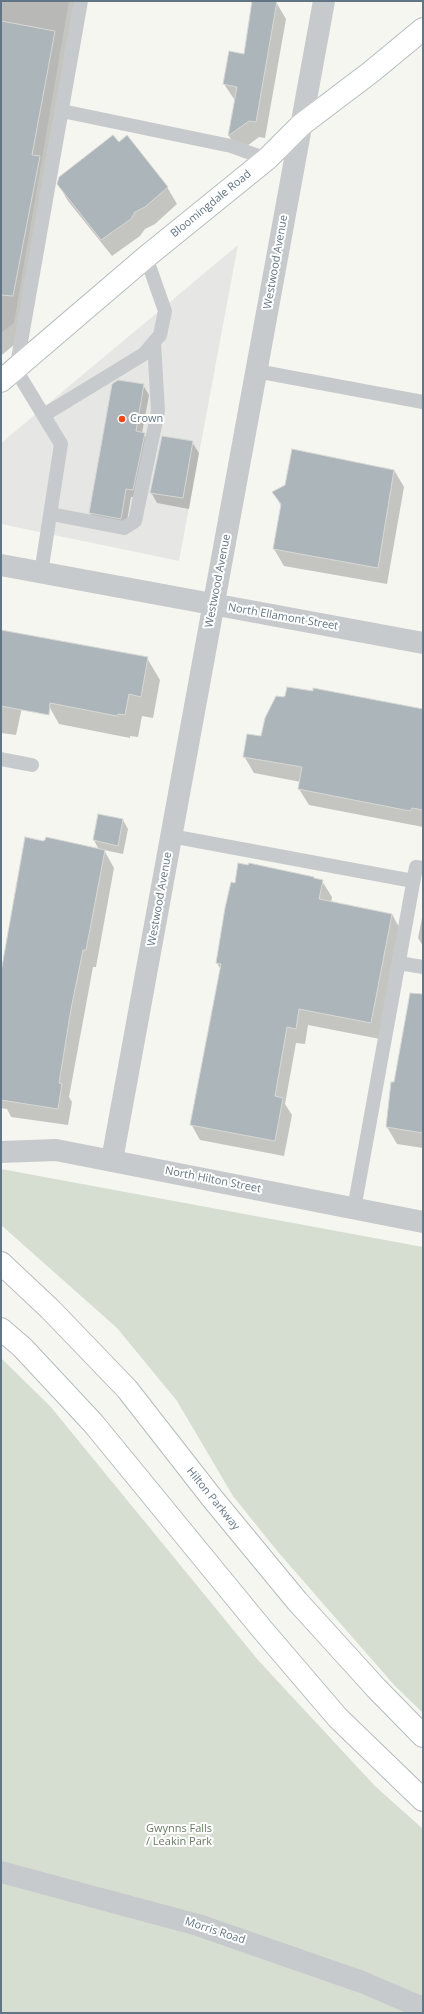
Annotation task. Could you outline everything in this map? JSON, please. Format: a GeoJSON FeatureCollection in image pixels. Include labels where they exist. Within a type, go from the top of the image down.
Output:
{"type":"FeatureCollection","features":[{"type":"Feature","properties":{"kind":"main road","name":"Bloomingdale Road"},"geometry":{"type":"LineString","coordinates":[[8,376],[146,257],[267,159],[301,125],[371,72],[423,29]]}},
{"type":"Feature","properties":{"kind":"main road","name":"Hilton Parkway"},"geometry":{"type":"LineString","coordinates":[[1,1263],[50,1309],[127,1389],[212,1498],[297,1601],[376,1688],[423,1736]]}},
{"type":"Feature","properties":{"kind":"main road"},"geometry":{"type":"LineString","coordinates":[[1,1329],[22,1347],[93,1422],[260,1628],[338,1718],[423,1800]]}},
{"type":"Feature","properties":{"kind":"street","name":"Westwood Avenue"},"geometry":{"type":"LineString","coordinates":[[112,1160],[324,1]]}},
{"type":"Feature","properties":{"kind":"street","name":"North Ellamont Street"},"geometry":{"type":"LineString","coordinates":[[1,565],[423,643]]}},
{"type":"Feature","properties":{"kind":"street","name":"North Hilton Street"},"geometry":{"type":"LineString","coordinates":[[1,1152],[56,1150],[423,1222]]}},
{"type":"Feature","properties":{"kind":"street","name":"Morris Road"},"geometry":{"type":"LineString","coordinates":[[1,1872],[198,1925],[362,1982],[423,2008]]}},
{"type":"Feature","properties":{"kind":"lane"},"geometry":{"type":"LineString","coordinates":[[41,573],[62,444],[44,415],[8,376],[62,111],[81,1]]}},
{"type":"Feature","properties":{"kind":"lane"},"geometry":{"type":"LineString","coordinates":[[62,111],[232,146],[267,159]]}},
{"type":"Feature","properties":{"kind":"lane"},"geometry":{"type":"LineString","coordinates":[[44,415],[144,354],[160,335],[165,311],[146,257]]}},
{"type":"Feature","properties":{"kind":"lane"},"geometry":{"type":"LineString","coordinates":[[51,514],[124,528],[135,521],[158,410],[154,342]]}},
{"type":"Feature","properties":{"kind":"lane"},"geometry":{"type":"LineString","coordinates":[[256,372],[423,402]]}},
{"type":"Feature","properties":{"kind":"lane"},"geometry":{"type":"LineString","coordinates":[[1,759],[32,765]]}},
{"type":"Feature","properties":{"kind":"lane"},"geometry":{"type":"LineString","coordinates":[[171,836],[413,881]]}},
{"type":"Feature","properties":{"kind":"lane"},"geometry":{"type":"LineString","coordinates":[[354,1208],[416,866],[423,868]]}},
{"type":"Feature","properties":{"kind":"lane"},"geometry":{"type":"LineString","coordinates":[[399,963],[423,967]]}},
{"type":"Feature","properties":{"kind":"shaded area"},"geometry":{"type":"Polygon","coordinates":[[[1,1],[69,1],[14,323],[1,333],[1,1]]]}},
{"type":"Feature","properties":{"kind":"shaded area"},"geometry":{"type":"Polygon","coordinates":[[[238,245],[179,561],[1,524],[1,443],[238,245]]]}},
{"type":"Feature","properties":{"kind":"green space"},"geometry":{"type":"Polygon","coordinates":[[[1,1169],[423,1247],[423,1713],[395,1686],[278,1552],[233,1496],[177,1401],[117,1328],[1,1225],[1,1169]]]}},
{"type":"Feature","properties":{"kind":"green space","name":"Gwynns Falls / Leakin Park"},"geometry":{"type":"Polygon","coordinates":[[[1,1358],[50,1406],[258,1660],[375,1786],[423,1829],[423,2013],[1,2013],[1,1358]]]}},
{"type":"Feature","properties":{"kind":"building"},"geometry":{"type":"Polygon","coordinates":[[[252,1],[277,1],[256,122],[249,121],[228,136],[237,87],[223,84],[229,51],[244,54],[252,1]]]}},
{"type":"Feature","properties":{"kind":"building"},"geometry":{"type":"Polygon","coordinates":[[[1,21],[55,31],[32,155],[40,156],[13,296],[1,295],[1,21]]]}},
{"type":"Feature","properties":{"kind":"building"},"geometry":{"type":"Polygon","coordinates":[[[113,135],[119,142],[127,135],[168,187],[145,207],[135,212],[131,219],[101,240],[57,184],[59,177],[113,135]]]}},
{"type":"Feature","properties":{"kind":"building","name":"Crown"},"geometry":{"type":"Polygon","coordinates":[[[118,380],[144,384],[136,431],[145,433],[133,490],[126,489],[121,519],[89,513],[112,384],[118,380]]]}},
{"type":"Feature","properties":{"kind":"building"},"geometry":{"type":"Polygon","coordinates":[[[162,436],[193,441],[183,498],[150,493],[162,436]]]}},
{"type":"Feature","properties":{"kind":"building"},"geometry":{"type":"Polygon","coordinates":[[[292,449],[394,470],[378,568],[273,549],[281,504],[272,492],[285,485],[292,449]]]}},
{"type":"Feature","properties":{"kind":"building"},"geometry":{"type":"Polygon","coordinates":[[[1,630],[148,657],[141,697],[129,694],[125,715],[118,714],[117,716],[50,703],[49,715],[1,706],[1,630]]]}},
{"type":"Feature","properties":{"kind":"building"},"geometry":{"type":"Polygon","coordinates":[[[287,687],[313,691],[313,688],[423,709],[423,810],[412,808],[410,811],[298,789],[302,767],[243,757],[247,734],[261,736],[265,718],[276,696],[285,696],[287,687]]]}},
{"type":"Feature","properties":{"kind":"building"},"geometry":{"type":"Polygon","coordinates":[[[98,814],[123,819],[118,846],[93,840],[98,814]]]}},
{"type":"Feature","properties":{"kind":"building"},"geometry":{"type":"Polygon","coordinates":[[[25,837],[43,841],[46,837],[105,850],[86,950],[83,950],[71,1009],[59,1083],[62,1084],[58,1109],[1,1100],[1,972],[25,837]]]}},
{"type":"Feature","properties":{"kind":"building"},"geometry":{"type":"Polygon","coordinates":[[[238,863],[248,865],[249,863],[314,877],[323,880],[319,899],[392,914],[371,1023],[299,1009],[296,1029],[287,1027],[275,1096],[283,1098],[275,1141],[190,1125],[221,964],[216,963],[225,908],[231,882],[235,883],[238,863]]]}},
{"type":"Feature","properties":{"kind":"building"},"geometry":{"type":"Polygon","coordinates":[[[410,993],[423,994],[423,1133],[386,1127],[391,1082],[394,1082],[410,993]]]}},
{"type":"Feature","properties":{"kind":"place","name":"Crown"},"geometry":{"type":"Point","coordinates":[122,419]}}]}
